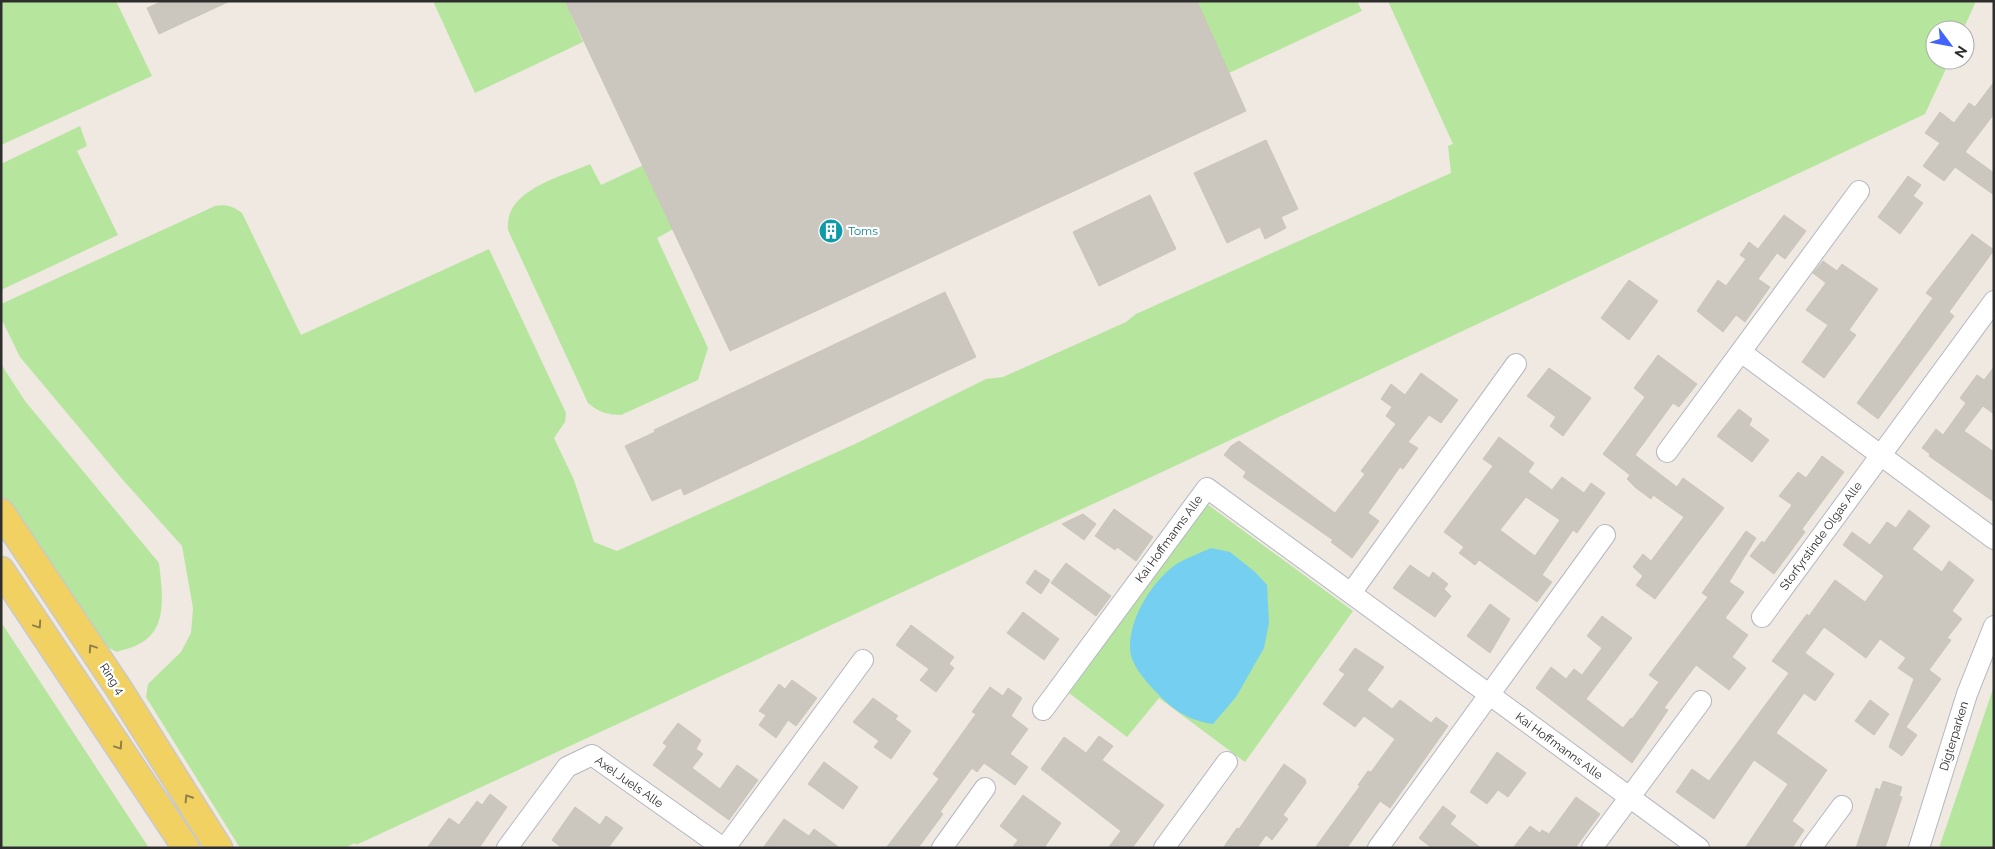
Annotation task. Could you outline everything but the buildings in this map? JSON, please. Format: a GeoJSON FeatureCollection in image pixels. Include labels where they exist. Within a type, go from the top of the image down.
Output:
{"type":"FeatureCollection","features":[{"type":"Feature","properties":{"kind":"main road","name":"Ring 4"},"geometry":{"type":"LineString","coordinates":[[1,512],[119,689],[219,848]]}},
{"type":"Feature","properties":{"kind":"main road"},"geometry":{"type":"LineString","coordinates":[[1,570],[186,848]]}},
{"type":"Feature","properties":{"kind":"street"},"geometry":{"type":"LineString","coordinates":[[1667,452],[1859,191]]}},
{"type":"Feature","properties":{"kind":"street","name":"Storfyrstinde Olgas Alle"},"geometry":{"type":"LineString","coordinates":[[1762,617],[1994,301]]}},
{"type":"Feature","properties":{"kind":"street"},"geometry":{"type":"LineString","coordinates":[[1741,352],[1994,539]]}},
{"type":"Feature","properties":{"kind":"street"},"geometry":{"type":"LineString","coordinates":[[1351,593],[1516,364]]}},
{"type":"Feature","properties":{"kind":"street","name":"Kai Hoffmanns Alle"},"geometry":{"type":"LineString","coordinates":[[1043,710],[1207,488],[1699,848]]}},
{"type":"Feature","properties":{"kind":"street"},"geometry":{"type":"LineString","coordinates":[[1378,848],[1605,535]]}},
{"type":"Feature","properties":{"kind":"street","name":"Digterparken"},"geometry":{"type":"LineString","coordinates":[[1918,848],[1967,694],[1994,626]]}},
{"type":"Feature","properties":{"kind":"street","name":"Axel Juels Alle"},"geometry":{"type":"LineString","coordinates":[[507,848],[567,767],[592,755],[724,848],[863,660]]}},
{"type":"Feature","properties":{"kind":"street"},"geometry":{"type":"LineString","coordinates":[[92,705],[119,689]]}},
{"type":"Feature","properties":{"kind":"street"},"geometry":{"type":"LineString","coordinates":[[1592,848],[1701,701]]}},
{"type":"Feature","properties":{"kind":"street"},"geometry":{"type":"LineString","coordinates":[[1164,848],[1227,762]]}},
{"type":"Feature","properties":{"kind":"street"},"geometry":{"type":"LineString","coordinates":[[942,848],[985,788]]}},
{"type":"Feature","properties":{"kind":"street"},"geometry":{"type":"LineString","coordinates":[[1811,848],[1842,806]]}},
{"type":"Feature","properties":{"kind":"green space"},"geometry":{"type":"Polygon","coordinates":[[[1,1],[116,1],[152,76],[1,145],[1,1]]]}},
{"type":"Feature","properties":{"kind":"green space"},"geometry":{"type":"Polygon","coordinates":[[[433,1],[565,1],[583,42],[475,93],[433,1]]]}},
{"type":"Feature","properties":{"kind":"green space"},"geometry":{"type":"Polygon","coordinates":[[[1197,1],[1357,1],[1362,11],[1229,73],[1197,1]]]}},
{"type":"Feature","properties":{"kind":"green space"},"geometry":{"type":"Polygon","coordinates":[[[1388,1],[1976,1],[1967,20],[1925,20],[1925,70],[1945,70],[1925,114],[1162,472],[356,845],[355,843],[345,848],[240,848],[146,697],[148,684],[181,652],[191,633],[193,608],[182,546],[123,480],[20,357],[2,320],[1,304],[219,205],[229,206],[242,213],[301,335],[489,249],[566,413],[565,422],[554,438],[574,480],[594,542],[617,551],[855,444],[986,379],[1003,377],[1126,322],[1136,314],[1451,173],[1448,146],[1453,144],[1388,1]]]}},
{"type":"Feature","properties":{"kind":"green space"},"geometry":{"type":"Polygon","coordinates":[[[80,126],[87,146],[77,151],[118,235],[1,290],[1,164],[80,126]]]}},
{"type":"Feature","properties":{"kind":"green space"},"geometry":{"type":"Polygon","coordinates":[[[590,164],[601,185],[646,164],[675,228],[657,238],[708,348],[698,380],[621,415],[603,412],[588,403],[508,230],[509,216],[515,205],[525,195],[550,180],[590,164]]]}},
{"type":"Feature","properties":{"kind":"green space"},"geometry":{"type":"Polygon","coordinates":[[[1,364],[25,401],[159,563],[162,597],[159,619],[149,637],[137,645],[117,652],[97,642],[1,495],[1,364]]]}},
{"type":"Feature","properties":{"kind":"green space"},"geometry":{"type":"Polygon","coordinates":[[[1207,504],[1353,611],[1245,762],[1159,698],[1127,737],[1069,693],[1207,504]]]}},
{"type":"Feature","properties":{"kind":"green space"},"geometry":{"type":"Polygon","coordinates":[[[1,622],[149,848],[1,848],[1,622]]]}},
{"type":"Feature","properties":{"kind":"green space"},"geometry":{"type":"Polygon","coordinates":[[[1994,686],[1994,848],[1939,848],[1994,686]]]}},
{"type":"Feature","properties":{"kind":"water"},"geometry":{"type":"Polygon","coordinates":[[[1211,548],[1230,552],[1255,572],[1267,585],[1269,623],[1264,648],[1236,697],[1213,724],[1188,717],[1168,704],[1139,672],[1133,661],[1130,649],[1133,627],[1137,616],[1148,595],[1162,576],[1184,560],[1211,548]]]}},
{"type":"Feature","properties":{"kind":"place","name":"Toms"},"geometry":{"type":"Point","coordinates":[831,231]}}]}
